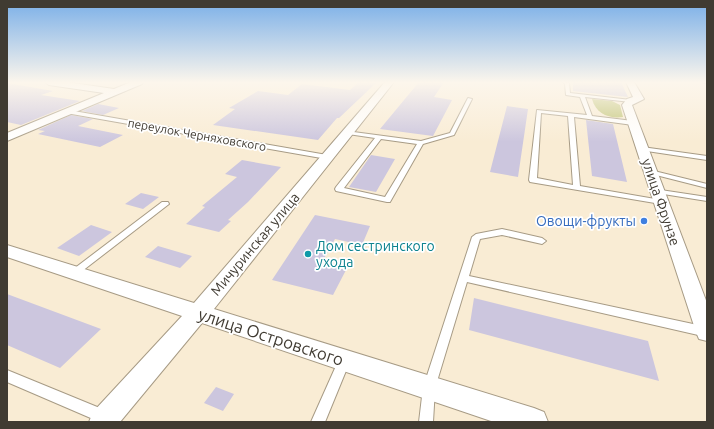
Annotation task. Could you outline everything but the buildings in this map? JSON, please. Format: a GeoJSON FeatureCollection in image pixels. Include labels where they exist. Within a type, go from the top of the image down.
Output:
{"type":"FeatureCollection","features":[{"type":"Feature","properties":{"kind":"street"},"geometry":{"type":"LineString","coordinates":[[7,137],[91,102]]}},
{"type":"Feature","properties":{"kind":"street","name":"Мичуринская улица"},"geometry":{"type":"LineString","coordinates":[[105,420],[198,313],[373,102]]}},
{"type":"Feature","properties":{"kind":"street","name":"улица Фрунзе"},"geometry":{"type":"LineString","coordinates":[[630,102],[627,105],[633,123],[707,332]]}},
{"type":"Feature","properties":{"kind":"street","name":"улица Островского"},"geometry":{"type":"LineString","coordinates":[[7,251],[534,422]]}},
{"type":"Feature","properties":{"kind":"lane"},"geometry":{"type":"LineString","coordinates":[[348,132],[420,143],[452,134],[468,102]]}},
{"type":"Feature","properties":{"kind":"lane"},"geometry":{"type":"LineString","coordinates":[[585,102],[590,117]]}},
{"type":"Feature","properties":{"kind":"lane"},"geometry":{"type":"LineString","coordinates":[[633,123],[539,111],[533,180],[577,188],[659,197],[707,199]]}},
{"type":"Feature","properties":{"kind":"lane","name":"переулок Черняховского"},"geometry":{"type":"LineString","coordinates":[[68,112],[327,157]]}},
{"type":"Feature","properties":{"kind":"lane"},"geometry":{"type":"LineString","coordinates":[[571,115],[577,188]]}},
{"type":"Feature","properties":{"kind":"lane"},"geometry":{"type":"LineString","coordinates":[[379,137],[339,189],[387,200],[420,143]]}},
{"type":"Feature","properties":{"kind":"lane"},"geometry":{"type":"LineString","coordinates":[[642,149],[707,158]]}},
{"type":"Feature","properties":{"kind":"lane"},"geometry":{"type":"LineString","coordinates":[[650,172],[707,186]]}},
{"type":"Feature","properties":{"kind":"lane"},"geometry":{"type":"LineString","coordinates":[[74,273],[165,204]]}},
{"type":"Feature","properties":{"kind":"lane"},"geometry":{"type":"LineString","coordinates":[[426,422],[429,388],[476,237],[502,232],[542,241]]}},
{"type":"Feature","properties":{"kind":"lane"},"geometry":{"type":"LineString","coordinates":[[463,278],[707,332]]}},
{"type":"Feature","properties":{"kind":"lane"},"geometry":{"type":"LineString","coordinates":[[318,422],[344,360]]}},
{"type":"Feature","properties":{"kind":"lane"},"geometry":{"type":"LineString","coordinates":[[7,376],[105,420]]}},
{"type":"Feature","properties":{"kind":"green space"},"geometry":{"type":"Polygon","coordinates":[[[593,102],[614,102],[620,105],[623,117],[608,116],[600,112],[593,102]]]}},
{"type":"Feature","properties":{"kind":"place","name":"Овощи-фрукты"},"geometry":{"type":"Point","coordinates":[644,221]}},
{"type":"Feature","properties":{"kind":"place","name":"Дом сестринского ухода"},"geometry":{"type":"Point","coordinates":[308,254]}}]}
